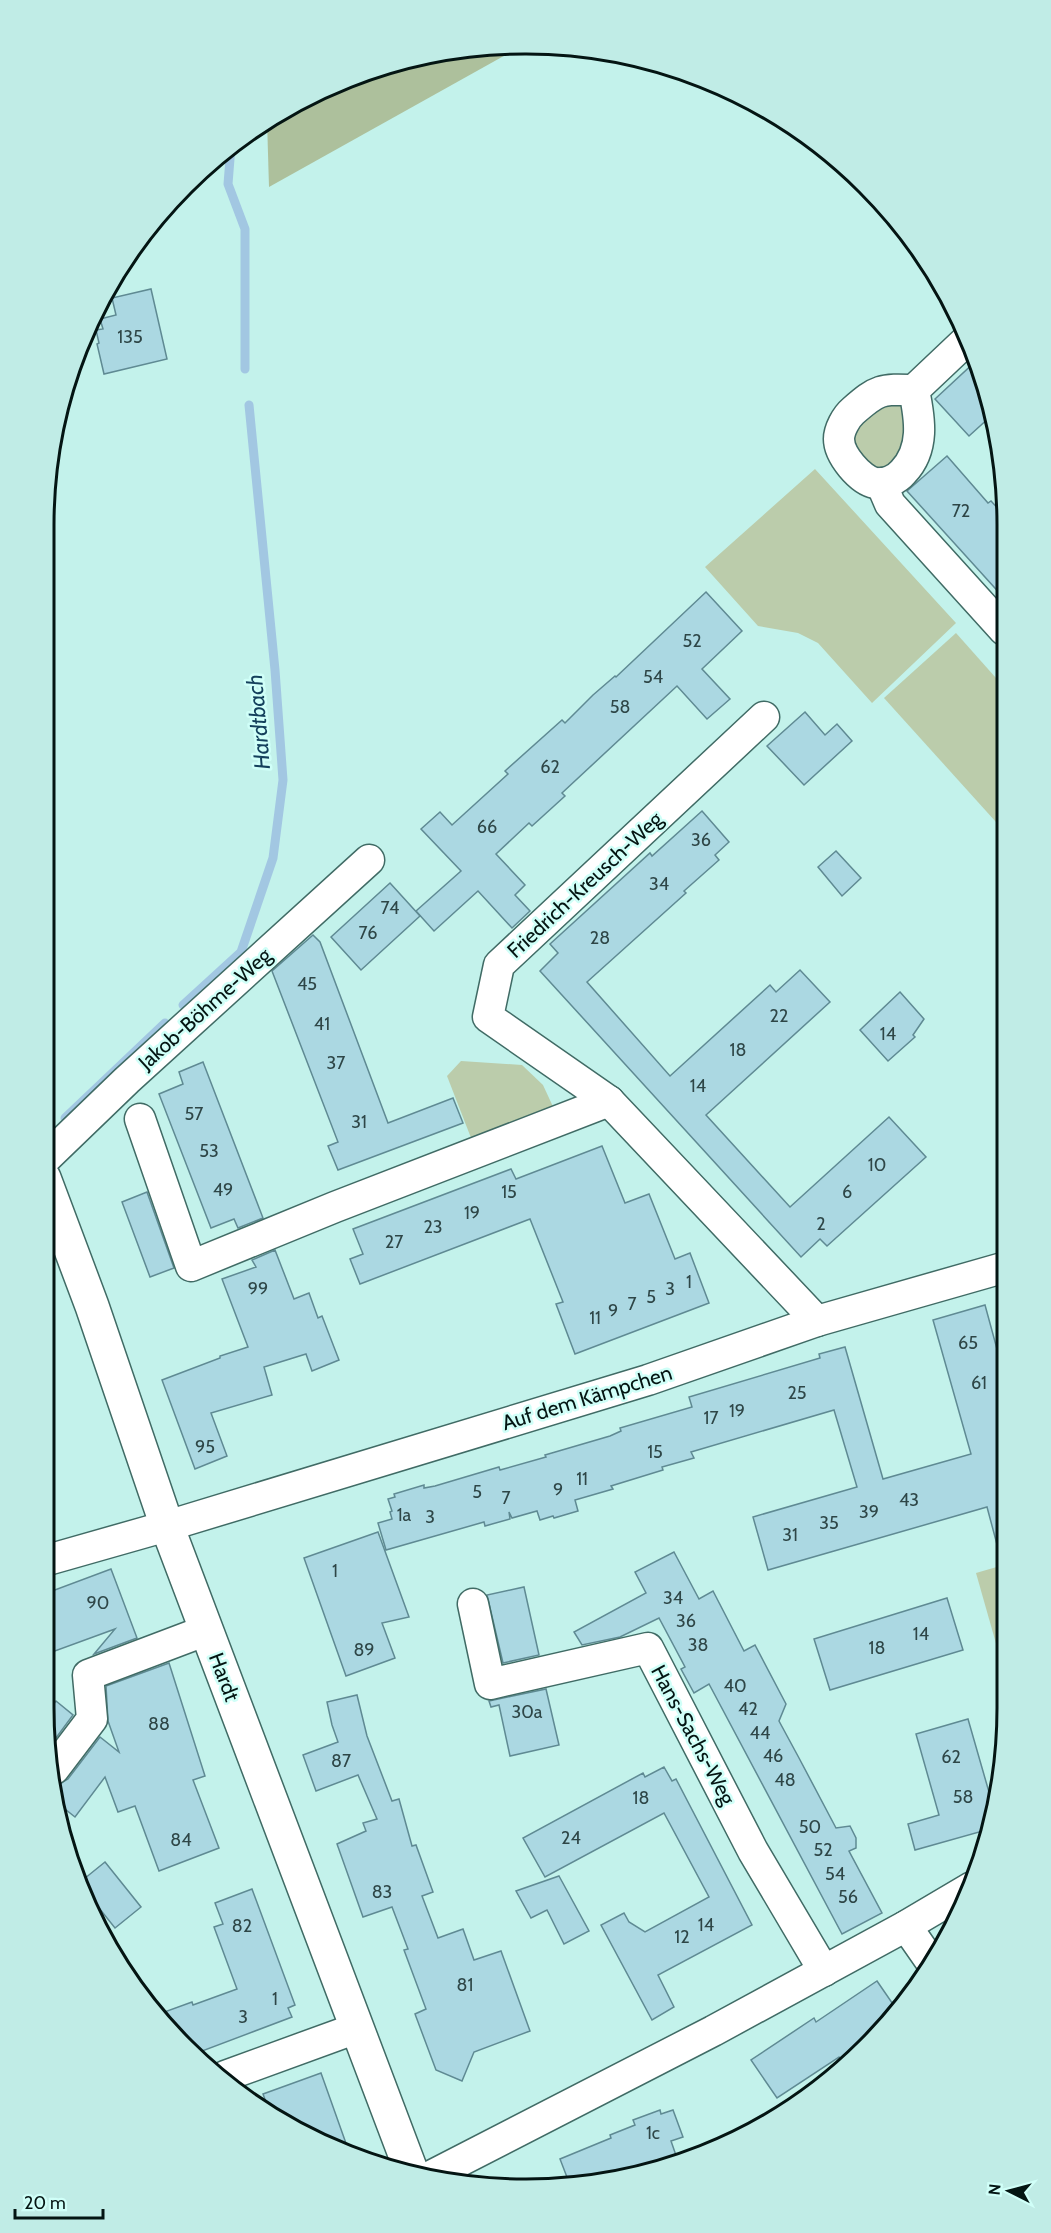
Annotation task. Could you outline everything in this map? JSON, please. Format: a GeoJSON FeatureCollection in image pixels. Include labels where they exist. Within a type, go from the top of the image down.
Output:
{"type":"FeatureCollection","features":[{"type":"Feature","properties":{"kind":"main road","name":"Hardt"},"geometry":{"type":"LineString","coordinates":[[54,1205],[92,1306],[167,1527],[409,2164]]}},
{"type":"Feature","properties":{"kind":"street"},"geometry":{"type":"LineString","coordinates":[[914,390],[919,412],[920,434],[914,461],[896,480],[875,483],[861,477],[845,459],[839,439],[846,417],[872,394],[884,390],[914,390],[961,345]]}},
{"type":"Feature","properties":{"kind":"street"},"geometry":{"type":"LineString","coordinates":[[881,483],[890,504],[997,622]]}},
{"type":"Feature","properties":{"kind":"street","name":"Friedrich-Kreusch-Weg"},"geometry":{"type":"LineString","coordinates":[[764,717],[499,965],[488,1017],[609,1101],[817,1321]]}},
{"type":"Feature","properties":{"kind":"street","name":"Jakob-Böhme-Weg"},"geometry":{"type":"LineString","coordinates":[[54,1150],[127,1080],[369,860]]}},
{"type":"Feature","properties":{"kind":"street"},"geometry":{"type":"LineString","coordinates":[[140,1119],[191,1266],[335,1207],[609,1101]]}},
{"type":"Feature","properties":{"kind":"street","name":"Auf dem Kämpchen"},"geometry":{"type":"LineString","coordinates":[[54,1558],[167,1527],[648,1380],[817,1321],[997,1270]]}},
{"type":"Feature","properties":{"kind":"street","name":"Hans-Sachs-Weg"},"geometry":{"type":"LineString","coordinates":[[473,1604],[490,1684],[648,1648],[753,1851],[824,1971]]}},
{"type":"Feature","properties":{"kind":"street"},"geometry":{"type":"LineString","coordinates":[[58,1764],[92,1719],[88,1675],[207,1630]]}},
{"type":"Feature","properties":{"kind":"street"},"geometry":{"type":"LineString","coordinates":[[440,2171],[713,2031],[957,1896]]}},
{"type":"Feature","properties":{"kind":"street"},"geometry":{"type":"LineString","coordinates":[[906,1926],[926,1955]]}},
{"type":"Feature","properties":{"kind":"street"},"geometry":{"type":"LineString","coordinates":[[229,2074],[357,2028]]}},
{"type":"Feature","properties":{"kind":"green space"},"geometry":{"type":"Polygon","coordinates":[[[506,55],[269,187],[267,131],[290,117],[345,90],[403,70],[464,58],[506,55]]]}},
{"type":"Feature","properties":{"kind":"green space"},"geometry":{"type":"Polygon","coordinates":[[[883,399],[903,400],[907,448],[890,471],[866,470],[850,436],[883,399]]]}},
{"type":"Feature","properties":{"kind":"green space"},"geometry":{"type":"Polygon","coordinates":[[[815,469],[956,623],[872,703],[818,643],[798,633],[758,626],[705,567],[815,469]]]}},
{"type":"Feature","properties":{"kind":"green space"},"geometry":{"type":"Polygon","coordinates":[[[956,633],[997,679],[997,823],[884,698],[956,633]]]}},
{"type":"Feature","properties":{"kind":"green space"},"geometry":{"type":"Polygon","coordinates":[[[461,1061],[522,1065],[543,1085],[555,1111],[473,1143],[447,1076],[461,1061]]]}},
{"type":"Feature","properties":{"kind":"green space"},"geometry":{"type":"Polygon","coordinates":[[[997,1567],[997,1647],[976,1573],[997,1567]]]}},
{"type":"Feature","properties":{"kind":"building"},"geometry":{"type":"Polygon","coordinates":[[[151,289],[167,359],[104,374],[96,331],[103,329],[102,318],[116,315],[113,298],[151,289]]]}},
{"type":"Feature","properties":{"kind":"building"},"geometry":{"type":"Polygon","coordinates":[[[969,367],[985,421],[969,436],[935,399],[969,367]]]}},
{"type":"Feature","properties":{"kind":"building"},"geometry":{"type":"Polygon","coordinates":[[[947,456],[988,503],[991,501],[996,507],[997,590],[907,491],[947,456]]]}},
{"type":"Feature","properties":{"kind":"building"},"geometry":{"type":"Polygon","coordinates":[[[706,592],[742,631],[702,669],[730,699],[707,719],[677,686],[562,793],[565,796],[532,826],[529,823],[496,854],[525,885],[515,895],[530,911],[512,928],[478,891],[434,931],[416,911],[461,871],[421,829],[440,812],[452,825],[508,774],[505,771],[562,720],[565,723],[706,592]]]}},
{"type":"Feature","properties":{"kind":"building"},"geometry":{"type":"Polygon","coordinates":[[[805,712],[825,735],[837,724],[852,741],[804,785],[767,746],[805,712]]]}},
{"type":"Feature","properties":{"kind":"building"},"geometry":{"type":"Polygon","coordinates":[[[702,811],[729,842],[715,855],[719,860],[684,891],[686,893],[587,982],[670,1076],[770,985],[776,992],[800,970],[830,1002],[706,1115],[790,1207],[889,1117],[926,1157],[827,1246],[820,1239],[801,1257],[540,971],[558,953],[550,944],[650,853],[652,856],[702,811]]]}},
{"type":"Feature","properties":{"kind":"building"},"geometry":{"type":"Polygon","coordinates":[[[836,851],[861,878],[842,896],[818,867],[836,851]]]}},
{"type":"Feature","properties":{"kind":"building"},"geometry":{"type":"Polygon","coordinates":[[[390,883],[420,916],[361,970],[331,937],[390,883]]]}},
{"type":"Feature","properties":{"kind":"building"},"geometry":{"type":"Polygon","coordinates":[[[313,935],[320,942],[388,1123],[453,1098],[463,1123],[338,1170],[328,1146],[338,1142],[272,971],[313,935]]]}},
{"type":"Feature","properties":{"kind":"building"},"geometry":{"type":"Polygon","coordinates":[[[900,992],[924,1019],[913,1035],[915,1037],[888,1061],[860,1030],[900,992]]]}},
{"type":"Feature","properties":{"kind":"building"},"geometry":{"type":"Polygon","coordinates":[[[203,1062],[263,1218],[238,1228],[234,1219],[211,1228],[159,1094],[183,1084],[179,1072],[203,1062]]]}},
{"type":"Feature","properties":{"kind":"building"},"geometry":{"type":"Polygon","coordinates":[[[602,1146],[625,1203],[649,1194],[675,1259],[690,1253],[709,1303],[575,1354],[556,1304],[563,1302],[530,1219],[360,1284],[350,1259],[363,1254],[353,1229],[511,1169],[516,1179],[602,1146]]]}},
{"type":"Feature","properties":{"kind":"building"},"geometry":{"type":"Polygon","coordinates":[[[147,1192],[174,1268],[150,1277],[122,1202],[147,1192]]]}},
{"type":"Feature","properties":{"kind":"building"},"geometry":{"type":"Polygon","coordinates":[[[275,1250],[294,1299],[309,1293],[318,1318],[322,1316],[339,1360],[312,1371],[306,1354],[264,1367],[272,1395],[211,1413],[227,1456],[195,1469],[162,1380],[248,1347],[222,1279],[256,1267],[252,1260],[275,1250]]]}},
{"type":"Feature","properties":{"kind":"building"},"geometry":{"type":"Polygon","coordinates":[[[985,1305],[997,1349],[997,1544],[987,1507],[768,1570],[753,1517],[857,1487],[834,1410],[691,1452],[694,1458],[611,1486],[613,1489],[575,1500],[578,1511],[540,1520],[537,1511],[512,1518],[509,1512],[510,1519],[485,1526],[484,1522],[386,1550],[378,1523],[392,1519],[388,1499],[395,1497],[394,1494],[424,1485],[424,1488],[435,1486],[499,1467],[500,1470],[546,1457],[545,1455],[610,1436],[621,1431],[620,1428],[692,1407],[689,1397],[820,1358],[819,1354],[845,1347],[883,1479],[971,1454],[933,1320],[985,1305]]]}},
{"type":"Feature","properties":{"kind":"building"},"geometry":{"type":"Polygon","coordinates":[[[378,1532],[409,1617],[382,1623],[395,1658],[346,1676],[304,1558],[378,1532]]]}},
{"type":"Feature","properties":{"kind":"building"},"geometry":{"type":"Polygon","coordinates":[[[674,1552],[699,1599],[713,1591],[744,1651],[755,1645],[786,1704],[779,1721],[836,1828],[850,1826],[856,1838],[856,1848],[849,1851],[882,1913],[842,1934],[709,1684],[694,1693],[681,1669],[685,1667],[659,1618],[620,1637],[582,1645],[574,1632],[646,1593],[635,1572],[674,1552]]]}},
{"type":"Feature","properties":{"kind":"building"},"geometry":{"type":"Polygon","coordinates":[[[111,1569],[137,1638],[94,1654],[115,1629],[54,1651],[54,1590],[111,1569]]]}},
{"type":"Feature","properties":{"kind":"building"},"geometry":{"type":"Polygon","coordinates":[[[524,1587],[539,1655],[503,1663],[487,1595],[524,1587]]]}},
{"type":"Feature","properties":{"kind":"building"},"geometry":{"type":"Polygon","coordinates":[[[947,1598],[963,1650],[830,1690],[814,1639],[947,1598]]]}},
{"type":"Feature","properties":{"kind":"building"},"geometry":{"type":"Polygon","coordinates":[[[169,1663],[205,1776],[193,1780],[219,1848],[159,1871],[135,1806],[118,1812],[105,1777],[75,1817],[65,1809],[60,1783],[68,1779],[100,1737],[119,1752],[108,1721],[106,1686],[169,1663]]]}},
{"type":"Feature","properties":{"kind":"building"},"geometry":{"type":"Polygon","coordinates":[[[546,1689],[559,1745],[510,1756],[499,1705],[491,1707],[489,1701],[546,1689]]]}},
{"type":"Feature","properties":{"kind":"building"},"geometry":{"type":"Polygon","coordinates":[[[357,1695],[367,1736],[392,1801],[399,1799],[412,1846],[416,1845],[433,1892],[422,1896],[438,1938],[463,1929],[474,1960],[501,1951],[530,2031],[474,2052],[462,2081],[436,2070],[415,2014],[426,2009],[404,1950],[408,1949],[392,1907],[363,1917],[337,1844],[366,1831],[363,1823],[377,1819],[358,1775],[316,1791],[303,1755],[338,1742],[327,1702],[357,1695]]]}},
{"type":"Feature","properties":{"kind":"building"},"geometry":{"type":"Polygon","coordinates":[[[56,1701],[73,1715],[55,1739],[54,1708],[56,1701]]]}},
{"type":"Feature","properties":{"kind":"building"},"geometry":{"type":"Polygon","coordinates":[[[968,1719],[989,1792],[980,1832],[915,1850],[908,1824],[939,1815],[916,1734],[968,1719]]]}},
{"type":"Feature","properties":{"kind":"building"},"geometry":{"type":"Polygon","coordinates":[[[664,1767],[672,1781],[676,1779],[752,1925],[658,1975],[674,2007],[652,2020],[601,1925],[624,1913],[629,1922],[645,1932],[709,1897],[664,1813],[545,1877],[523,1838],[643,1773],[645,1777],[664,1767]]]}},
{"type":"Feature","properties":{"kind":"building"},"geometry":{"type":"Polygon","coordinates":[[[105,1862],[141,1907],[115,1928],[100,1909],[86,1877],[105,1862]]]}},
{"type":"Feature","properties":{"kind":"building"},"geometry":{"type":"Polygon","coordinates":[[[559,1876],[589,1931],[564,1944],[547,1910],[531,1918],[516,1891],[559,1876]]]}},
{"type":"Feature","properties":{"kind":"building"},"geometry":{"type":"Polygon","coordinates":[[[252,1889],[295,2005],[288,2008],[292,2017],[203,2051],[165,2012],[192,2002],[193,2005],[237,1989],[214,1927],[223,1924],[215,1903],[252,1889]]]}},
{"type":"Feature","properties":{"kind":"building"},"geometry":{"type":"Polygon","coordinates":[[[877,1981],[893,2004],[840,2059],[777,2098],[751,2060],[814,2018],[816,2022],[877,1981]]]}},
{"type":"Feature","properties":{"kind":"building"},"geometry":{"type":"Polygon","coordinates":[[[321,2073],[346,2143],[290,2116],[266,2101],[263,2094],[321,2073]]]}},
{"type":"Feature","properties":{"kind":"building"},"geometry":{"type":"Polygon","coordinates":[[[660,2110],[661,2114],[673,2110],[683,2137],[671,2141],[676,2154],[617,2170],[567,2177],[560,2159],[611,2138],[610,2135],[635,2125],[633,2120],[660,2110]]]}},
{"type":"Feature","properties":{"kind":"waterway","name":"Hardtbach"},"geometry":{"type":"LineString","coordinates":[[230,158],[228,184],[245,229],[245,369]]}},
{"type":"Feature","properties":{"kind":"waterway","name":"Hardtbach"},"geometry":{"type":"LineString","coordinates":[[183,1005],[241,952],[273,858],[283,780],[275,670],[249,405]]}},
{"type":"Feature","properties":{"kind":"waterway","name":"Hardtbach"},"geometry":{"type":"LineString","coordinates":[[65,1118],[165,1023]]}}]}
